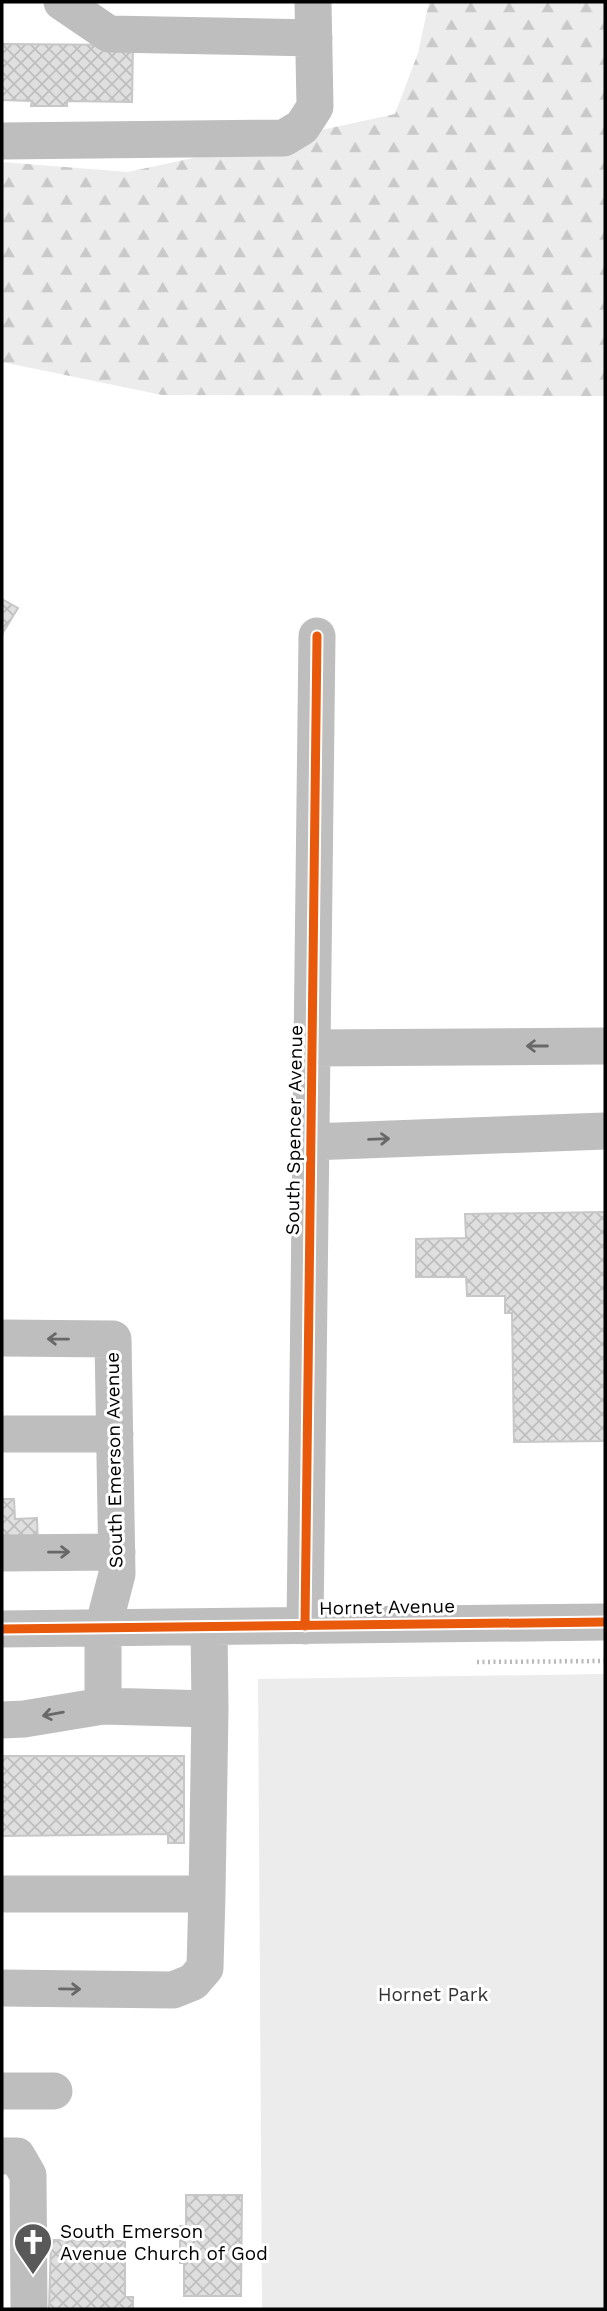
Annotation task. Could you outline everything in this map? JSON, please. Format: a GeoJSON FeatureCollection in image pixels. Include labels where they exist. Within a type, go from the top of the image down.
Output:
{"type":"FeatureCollection","features":[{"type":"Feature","properties":{"kind":"street"},"geometry":{"type":"LineString","coordinates":[[62,2],[109,34],[314,38]]}},
{"type":"Feature","properties":{"kind":"street"},"geometry":{"type":"LineString","coordinates":[[2,141],[284,138],[302,127],[315,107],[313,2]]}},
{"type":"Feature","properties":{"kind":"street","name":"South Spencer Avenue"},"geometry":{"type":"LineString","coordinates":[[305,1626],[317,636]]}},
{"type":"Feature","properties":{"kind":"street"},"geometry":{"type":"LineString","coordinates":[[312,1048],[605,1046]]}},
{"type":"Feature","properties":{"kind":"street"},"geometry":{"type":"LineString","coordinates":[[311,1142],[605,1131]]}},
{"type":"Feature","properties":{"kind":"street","name":"South Emerson Avenue"},"geometry":{"type":"LineString","coordinates":[[2,1338],[113,1339],[117,1574],[103,1628],[103,1706]]}},
{"type":"Feature","properties":{"kind":"street"},"geometry":{"type":"LineString","coordinates":[[2,1434],[115,1434]]}},
{"type":"Feature","properties":{"kind":"street"},"geometry":{"type":"LineString","coordinates":[[2,1553],[117,1552]]}},
{"type":"Feature","properties":{"kind":"street","name":"Hornet Avenue"},"geometry":{"type":"LineString","coordinates":[[2,1629],[605,1622]]}},
{"type":"Feature","properties":{"kind":"street"},"geometry":{"type":"LineString","coordinates":[[2,1988],[173,1990],[193,1982],[205,1968],[209,1627]]}},
{"type":"Feature","properties":{"kind":"street"},"geometry":{"type":"LineString","coordinates":[[2,1720],[103,1706],[210,1709]]}},
{"type":"Feature","properties":{"kind":"street"},"geometry":{"type":"LineString","coordinates":[[2,1894],[206,1894]]}},
{"type":"Feature","properties":{"kind":"street"},"geometry":{"type":"LineString","coordinates":[[2,2091],[54,2091]]}},
{"type":"Feature","properties":{"kind":"street"},"geometry":{"type":"LineString","coordinates":[[2,2156],[17,2156],[28,2175],[29,2309]]}},
{"type":"Feature","properties":{"kind":"green space"},"geometry":{"type":"Polygon","coordinates":[[[429,2],[605,2],[605,396],[162,395],[2,362],[2,162],[128,172],[395,114],[418,53],[429,2]]]}},
{"type":"Feature","properties":{"kind":"green space","name":"Hornet Park"},"geometry":{"type":"Polygon","coordinates":[[[605,1674],[605,2309],[262,2309],[258,1679],[605,1674]]]}},
{"type":"Feature","properties":{"kind":"building"},"geometry":{"type":"Polygon","coordinates":[[[2,44],[133,45],[132,102],[67,101],[67,106],[31,106],[32,101],[2,100],[2,44]]]}},
{"type":"Feature","properties":{"kind":"building"},"geometry":{"type":"Polygon","coordinates":[[[2,599],[18,608],[2,634],[2,599]]]}},
{"type":"Feature","properties":{"kind":"building"},"geometry":{"type":"Polygon","coordinates":[[[605,1212],[605,1441],[514,1442],[512,1313],[505,1313],[505,1296],[467,1296],[466,1277],[416,1277],[416,1239],[466,1238],[465,1214],[605,1212]]]}},
{"type":"Feature","properties":{"kind":"building"},"geometry":{"type":"Polygon","coordinates":[[[2,1499],[14,1499],[15,1519],[37,1518],[38,1546],[2,1547],[2,1499]]]}},
{"type":"Feature","properties":{"kind":"building"},"geometry":{"type":"Polygon","coordinates":[[[2,1756],[184,1756],[184,1843],[168,1843],[168,1834],[2,1836],[2,1756]]]}},
{"type":"Feature","properties":{"kind":"building"},"geometry":{"type":"Polygon","coordinates":[[[186,2195],[242,2195],[241,2296],[184,2296],[184,2263],[180,2263],[180,2226],[186,2226],[186,2195]]]}},
{"type":"Feature","properties":{"kind":"building"},"geometry":{"type":"Polygon","coordinates":[[[51,2240],[125,2241],[125,2297],[133,2297],[133,2309],[49,2309],[51,2240]]]}},
{"type":"Feature","properties":{"kind":"cycle path"},"geometry":{"type":"LineString","coordinates":[[305,1626],[317,636]]}},
{"type":"Feature","properties":{"kind":"cycle path"},"geometry":{"type":"LineString","coordinates":[[2,1629],[605,1622]]}},
{"type":"Feature","properties":{"kind":"place","name":"South Emerson Avenue Church of God"},"geometry":{"type":"Point","coordinates":[33,2276]}}]}
